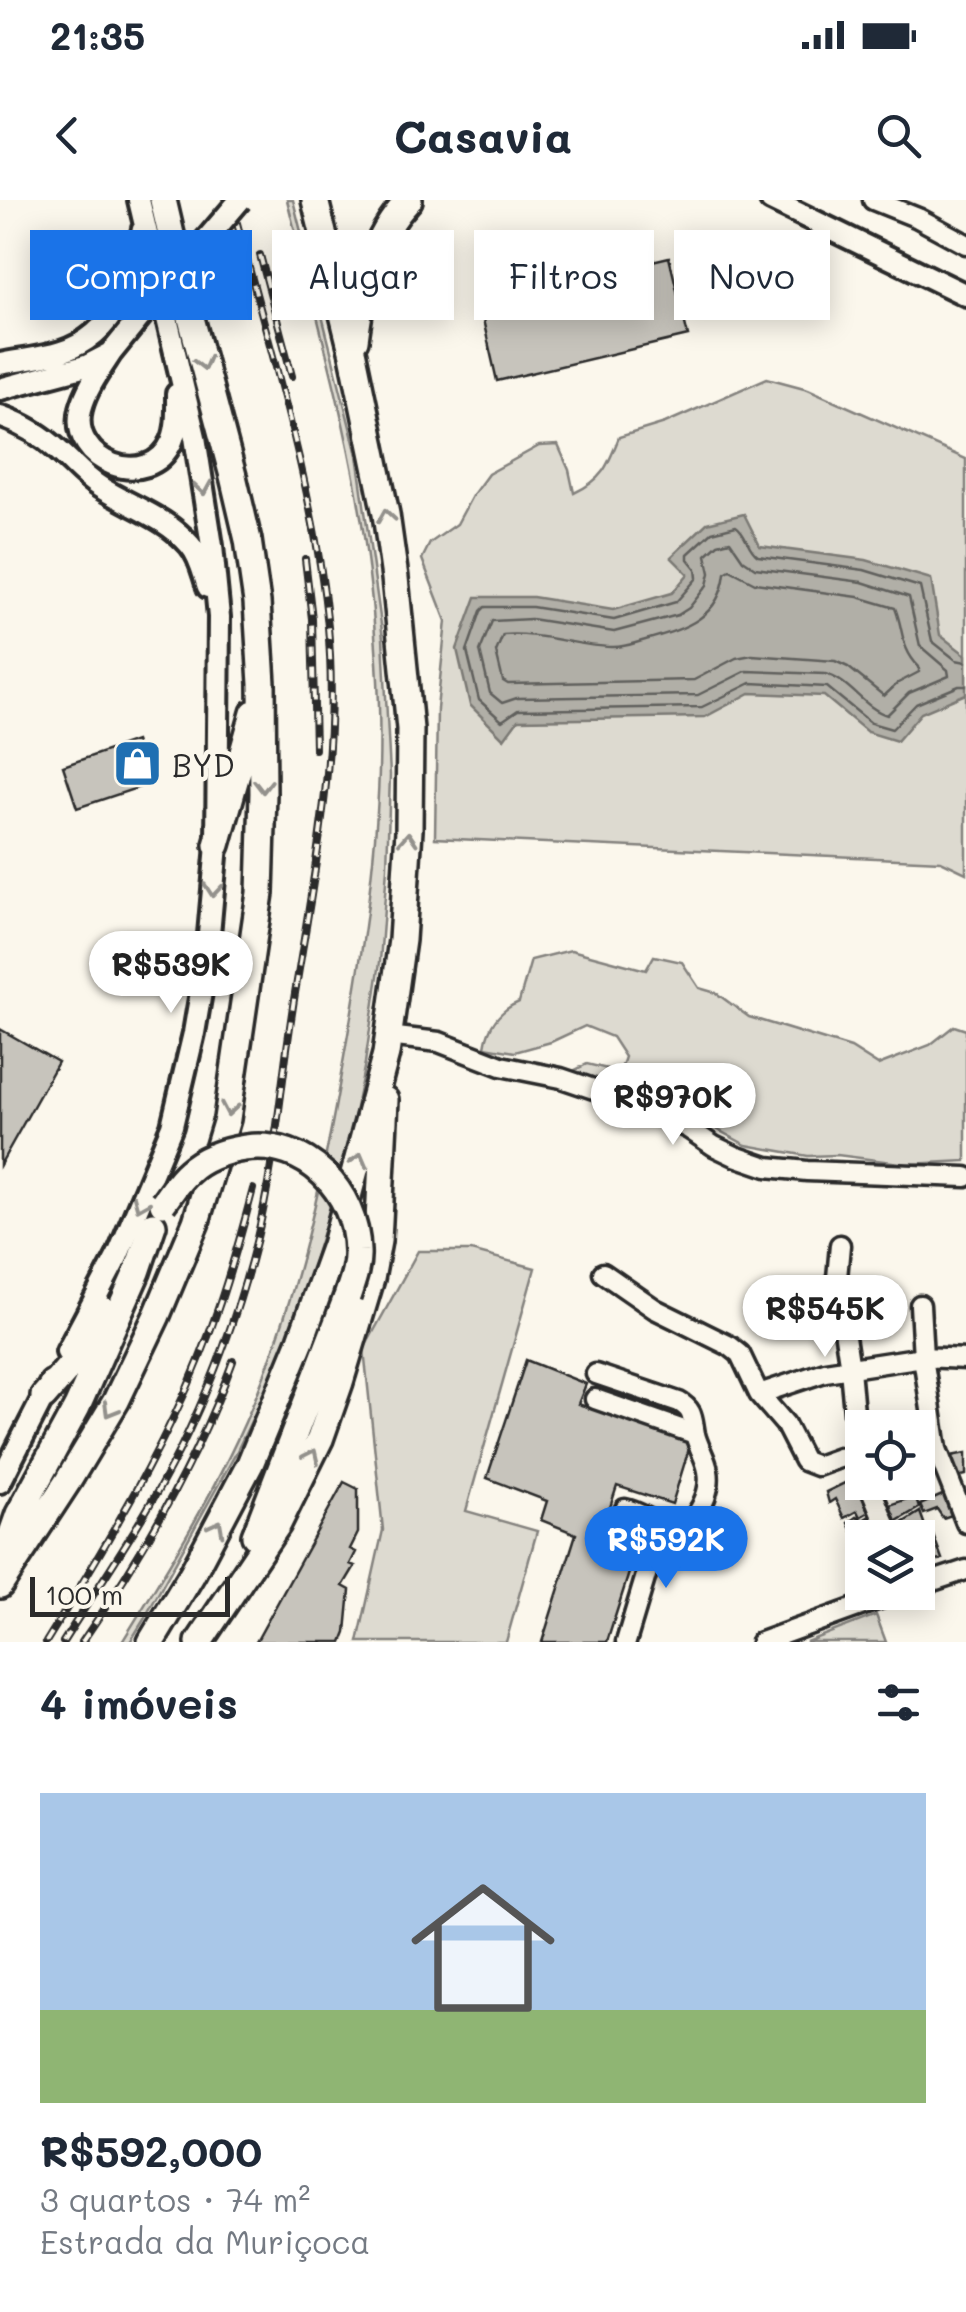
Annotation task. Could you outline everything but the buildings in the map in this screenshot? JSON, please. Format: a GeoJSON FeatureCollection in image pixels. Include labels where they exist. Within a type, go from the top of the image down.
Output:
{"type":"FeatureCollection","features":[{"type":"Feature","properties":{"kind":"highway"},"geometry":{"type":"LineString","coordinates":[[6,1574],[116,1401],[158,1315],[196,1222],[228,1119],[260,893],[262,684],[248,540],[162,200]]}},
{"type":"Feature","properties":{"kind":"highway"},"geometry":{"type":"LineString","coordinates":[[198,1642],[278,1524],[320,1439],[372,1279],[378,1242],[387,1045],[402,940],[409,830],[410,729],[386,514],[315,200]]}},
{"type":"Feature","properties":{"kind":"highway"},"geometry":{"type":"LineString","coordinates":[[353,355],[364,281],[372,255],[384,231],[408,200]]}},
{"type":"Feature","properties":{"kind":"highway"},"geometry":{"type":"LineString","coordinates":[[217,845],[262,684]]}},
{"type":"Feature","properties":{"kind":"highway"},"geometry":{"type":"LineString","coordinates":[[151,1642],[250,1464],[302,1340],[340,1226],[387,1045]]}},
{"type":"Feature","properties":{"kind":"highway"},"geometry":{"type":"LineString","coordinates":[[44,1396],[76,1359],[158,1214],[188,1172],[229,1150],[259,1146],[304,1159],[327,1176],[342,1194],[351,1215],[357,1252],[354,1275],[245,1570]]}},
{"type":"Feature","properties":{"kind":"highway"},"geometry":{"type":"LineString","coordinates":[[6,1574],[8,1544],[19,1514],[106,1344],[158,1214]]}},
{"type":"Feature","properties":{"kind":"main road"},"geometry":{"type":"LineString","coordinates":[[0,1482],[118,1254],[172,1126],[207,956],[217,845],[219,617],[195,438],[138,200]]}},
{"type":"Feature","properties":{"kind":"main road"},"geometry":{"type":"LineString","coordinates":[[177,362],[172,442],[156,462],[140,469],[124,469],[100,459],[90,449],[80,424],[80,411],[87,395],[111,353],[240,200]]}},
{"type":"Feature","properties":{"kind":"main road"},"geometry":{"type":"LineString","coordinates":[[771,200],[966,296]]}},
{"type":"Feature","properties":{"kind":"main road"},"geometry":{"type":"LineString","coordinates":[[0,364],[63,351],[93,335],[123,298],[133,274],[144,222]]}},
{"type":"Feature","properties":{"kind":"main road"},"geometry":{"type":"LineString","coordinates":[[0,389],[86,366],[111,353]]}},
{"type":"Feature","properties":{"kind":"main road"},"geometry":{"type":"LineString","coordinates":[[0,416],[27,426],[90,480],[180,536],[196,553],[219,617]]}},
{"type":"Feature","properties":{"kind":"street"},"geometry":{"type":"LineString","coordinates":[[874,200],[966,244]]}},
{"type":"Feature","properties":{"kind":"street"},"geometry":{"type":"LineString","coordinates":[[387,1045],[438,1042],[501,1066],[561,1078],[624,1099],[689,1129],[735,1156],[767,1167],[966,1178]]}},
{"type":"Feature","properties":{"kind":"street"},"geometry":{"type":"LineString","coordinates":[[840,1245],[837,1278],[854,1410]]}},
{"type":"Feature","properties":{"kind":"street"},"geometry":{"type":"LineString","coordinates":[[604,1273],[655,1309],[740,1354],[759,1394],[779,1415],[804,1461],[817,1466],[845,1459]]}},
{"type":"Feature","properties":{"kind":"street"},"geometry":{"type":"LineString","coordinates":[[920,1306],[923,1357],[938,1449],[966,1524]]}},
{"type":"Feature","properties":{"kind":"street"},"geometry":{"type":"LineString","coordinates":[[759,1394],[826,1372],[923,1357],[966,1359]]}},
{"type":"Feature","properties":{"kind":"street"},"geometry":{"type":"LineString","coordinates":[[596,1374],[684,1404],[693,1416],[709,1474],[704,1498],[694,1518],[674,1527],[662,1526],[629,1509],[623,1510],[619,1522],[616,1536],[654,1550]]}},
{"type":"Feature","properties":{"kind":"street"},"geometry":{"type":"LineString","coordinates":[[595,1399],[695,1434]]}},
{"type":"Feature","properties":{"kind":"street"},"geometry":{"type":"LineString","coordinates":[[626,1642],[662,1526]]}},
{"type":"Feature","properties":{"kind":"street"},"geometry":{"type":"LineString","coordinates":[[935,1580],[966,1570]]}},
{"type":"Feature","properties":{"kind":"street"},"geometry":{"type":"LineString","coordinates":[[216,1642],[224,1606]]}},
{"type":"Feature","properties":{"kind":"street"},"geometry":{"type":"LineString","coordinates":[[761,1642],[849,1610]]}},
{"type":"Feature","properties":{"kind":"shaded area"},"geometry":{"type":"Polygon","coordinates":[[[287,200],[293,200],[301,230],[295,230],[287,200]]]}},
{"type":"Feature","properties":{"kind":"shaded area"},"geometry":{"type":"Polygon","coordinates":[[[318,320],[323,320],[357,455],[383,638],[390,775],[387,868],[380,962],[365,1063],[347,1153],[302,1300],[270,1381],[236,1453],[143,1621],[130,1642],[122,1642],[217,1479],[250,1411],[278,1338],[311,1221],[355,991],[377,807],[376,653],[356,486],[318,320]]]}},
{"type":"Feature","properties":{"kind":"shaded area"},"geometry":{"type":"Polygon","coordinates":[[[767,378],[808,389],[966,459],[966,873],[941,861],[435,838],[437,709],[446,621],[422,559],[430,543],[457,524],[488,474],[539,446],[558,445],[574,493],[603,471],[619,437],[665,423],[767,378]]]}},
{"type":"Feature","properties":{"kind":"shaded area"},"geometry":{"type":"Polygon","coordinates":[[[571,950],[646,970],[654,956],[682,962],[699,988],[716,993],[749,1017],[851,1048],[878,1065],[930,1045],[954,1026],[966,1030],[966,1161],[908,1164],[837,1155],[808,1156],[746,1145],[703,1122],[573,1071],[587,1064],[620,1072],[625,1057],[612,1037],[585,1026],[551,1042],[515,1052],[485,1047],[496,1020],[519,1002],[531,960],[571,950]]]}},
{"type":"Feature","properties":{"kind":"shaded area"},"geometry":{"type":"Polygon","coordinates":[[[418,1251],[471,1251],[535,1268],[466,1511],[537,1531],[506,1642],[358,1642],[383,1530],[364,1349],[418,1251]]]}},
{"type":"Feature","properties":{"kind":"shaded area"},"geometry":{"type":"Polygon","coordinates":[[[876,1615],[886,1642],[806,1642],[876,1615]]]}},
{"type":"Feature","properties":{"kind":"water"},"geometry":{"type":"Polygon","coordinates":[[[744,514],[760,546],[866,560],[931,579],[940,635],[966,655],[966,694],[921,713],[897,741],[867,732],[824,696],[750,693],[705,717],[518,720],[504,739],[470,705],[457,649],[476,597],[533,597],[613,610],[672,593],[688,574],[671,557],[707,523],[744,514]]]}},
{"type":"Feature","properties":{"kind":"railway"},"geometry":{"type":"LineString","coordinates":[[63,1642],[177,1456],[210,1382],[243,1289],[269,1178],[324,805],[331,671],[321,573],[301,465],[231,200]]}},
{"type":"Feature","properties":{"kind":"railway"},"geometry":{"type":"LineString","coordinates":[[260,255],[292,376]]}},
{"type":"Feature","properties":{"kind":"railway"},"geometry":{"type":"LineString","coordinates":[[305,559],[312,619],[315,749]]}},
{"type":"Feature","properties":{"kind":"railway"},"geometry":{"type":"LineString","coordinates":[[46,1642],[130,1501],[188,1387],[220,1304],[253,1189]]}},
{"type":"Feature","properties":{"kind":"railway"},"geometry":{"type":"LineString","coordinates":[[82,1642],[167,1506],[233,1361]]}},
{"type":"Feature","properties":{"kind":"place","name":"BYD"},"geometry":{"type":"Point","coordinates":[137,764]}}]}
